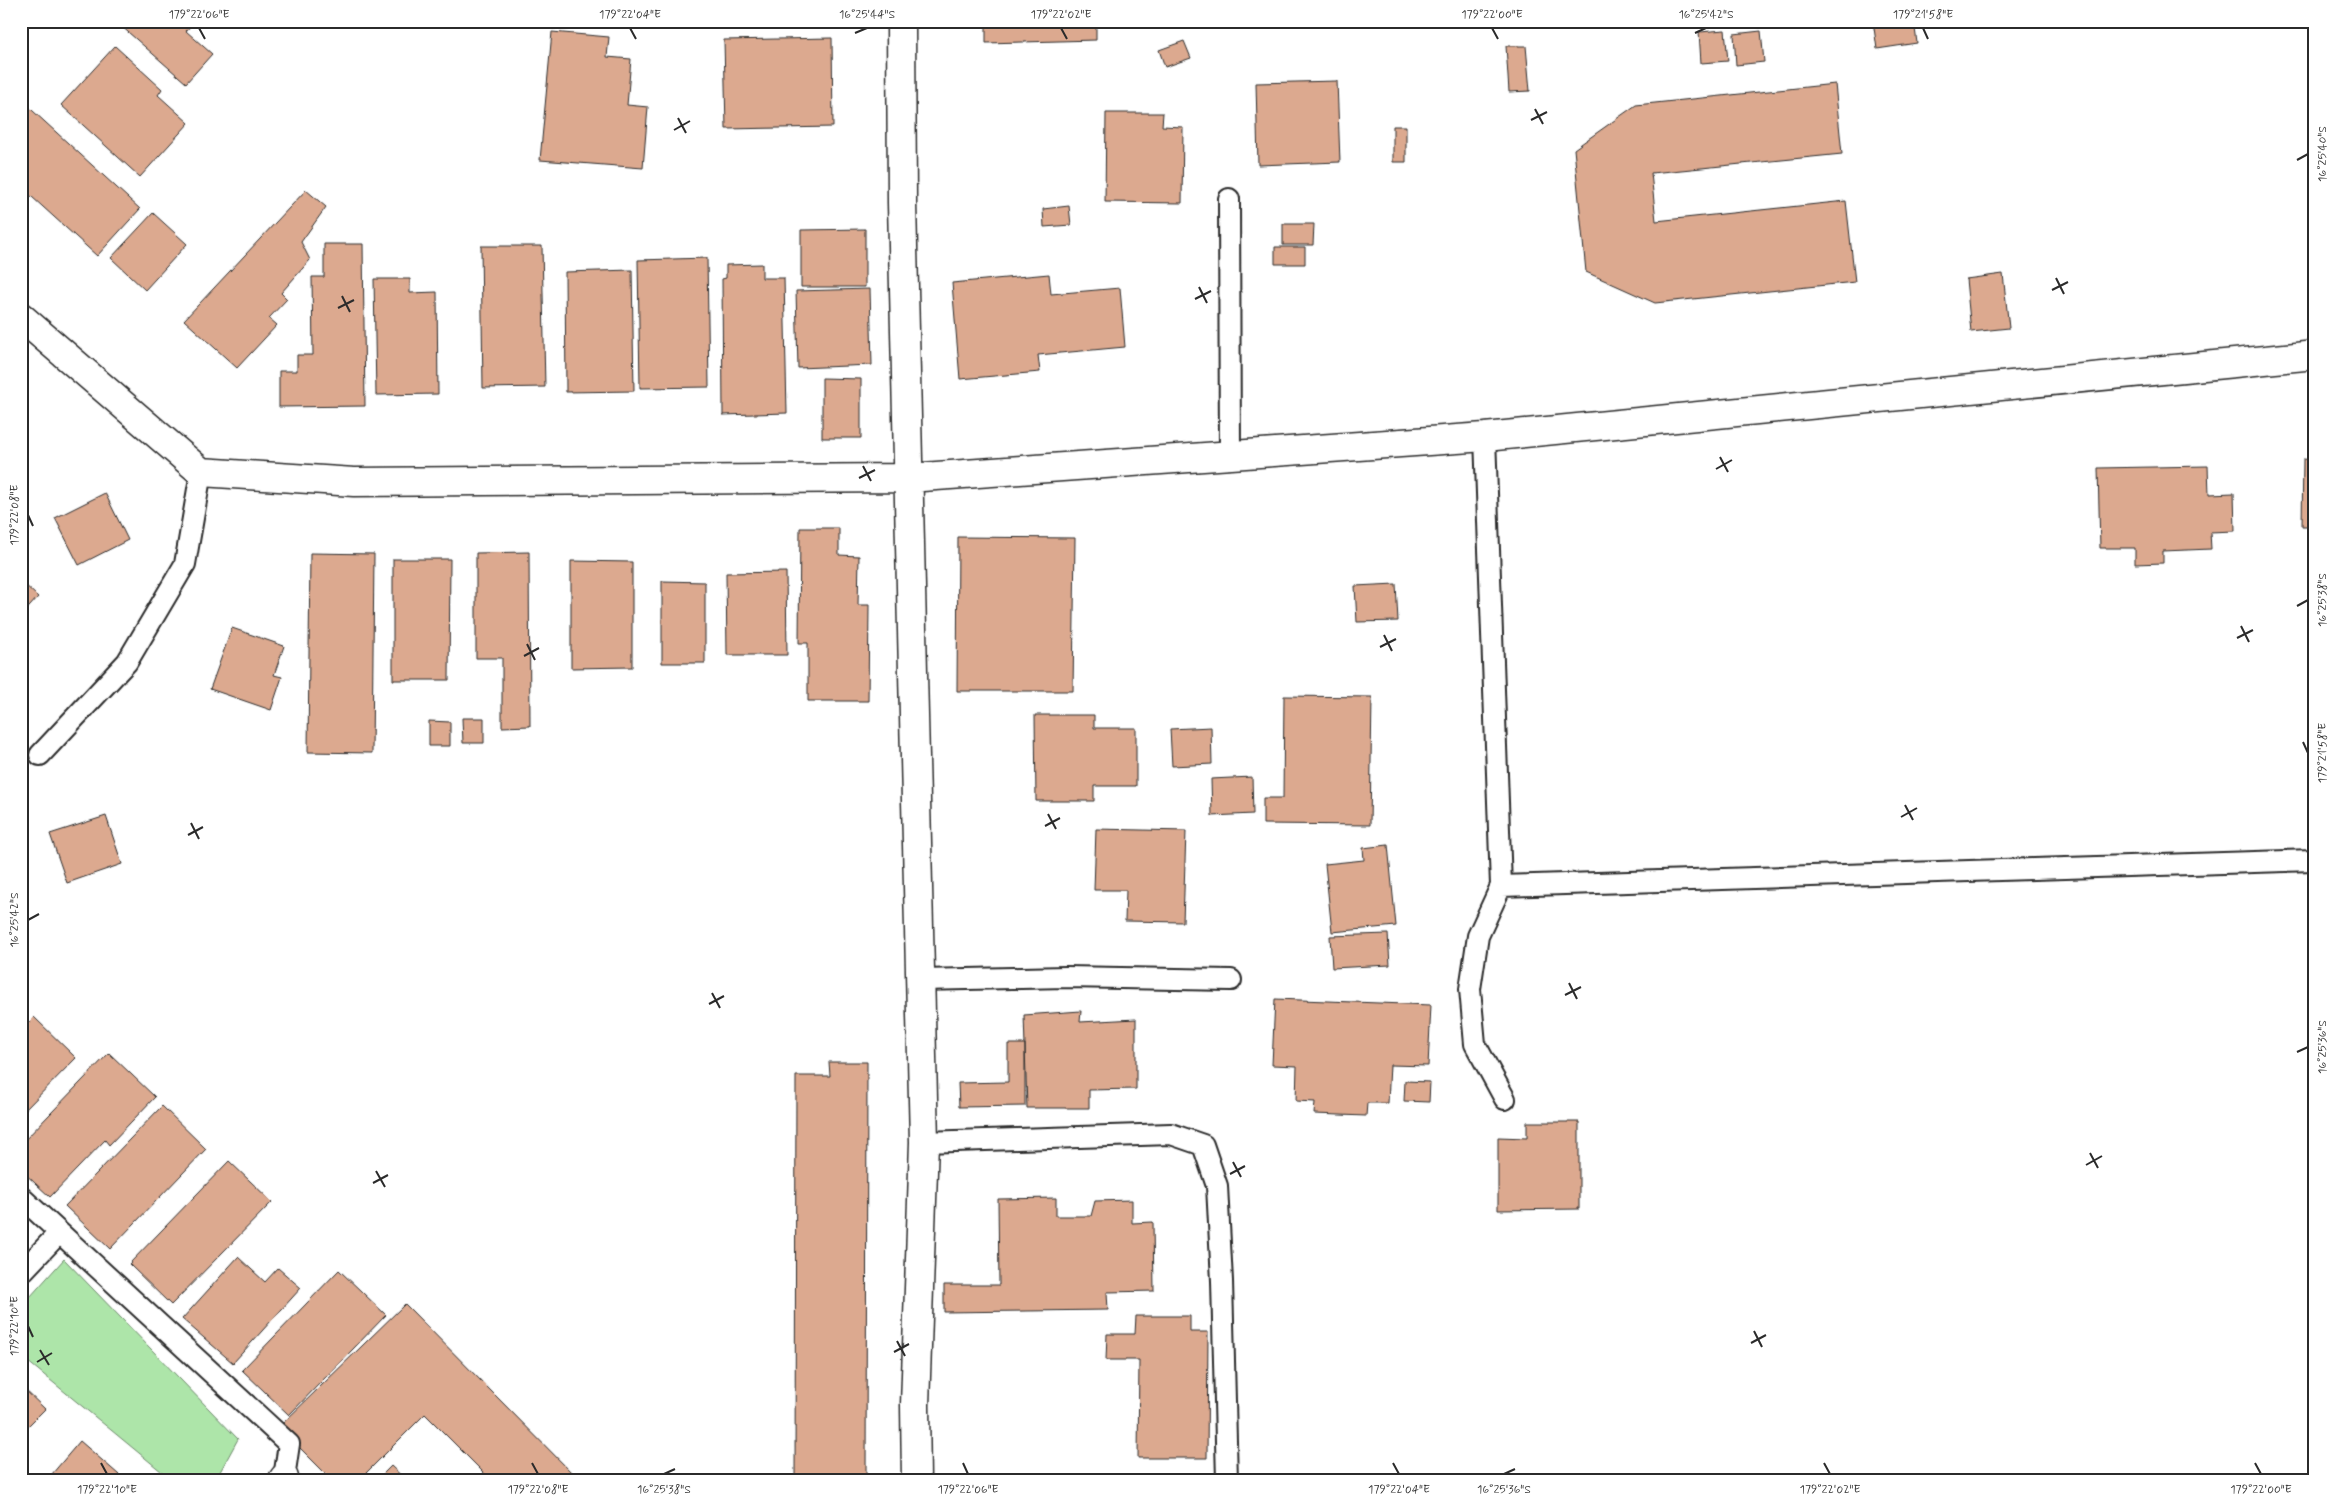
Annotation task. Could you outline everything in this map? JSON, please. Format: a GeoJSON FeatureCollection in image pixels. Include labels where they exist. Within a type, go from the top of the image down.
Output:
{"type":"FeatureCollection","features":[{"type":"Feature","properties":{"kind":"street"},"geometry":{"type":"LineString","coordinates":[[901,21],[902,203],[924,1142],[915,1405],[916,1481]]}},
{"type":"Feature","properties":{"kind":"street"},"geometry":{"type":"LineString","coordinates":[[21,317],[201,472],[354,482],[908,478],[1485,437],[2315,355]]}},
{"type":"Feature","properties":{"kind":"lane"},"geometry":{"type":"LineString","coordinates":[[1229,199],[1230,455]]}},
{"type":"Feature","properties":{"kind":"lane"},"geometry":{"type":"LineString","coordinates":[[1485,437],[1501,886],[1478,936],[1470,989],[1475,1044],[1505,1099]]}},
{"type":"Feature","properties":{"kind":"lane"},"geometry":{"type":"LineString","coordinates":[[40,755],[127,662],[185,564],[201,472]]}},
{"type":"Feature","properties":{"kind":"lane"},"geometry":{"type":"LineString","coordinates":[[1501,886],[2315,860]]}},
{"type":"Feature","properties":{"kind":"lane"},"geometry":{"type":"LineString","coordinates":[[921,980],[1066,977],[1231,980]]}},
{"type":"Feature","properties":{"kind":"lane"},"geometry":{"type":"LineString","coordinates":[[924,1142],[1171,1134],[1203,1145],[1217,1186],[1222,1281],[1227,1481]]}},
{"type":"Feature","properties":{"kind":"lane"},"geometry":{"type":"LineString","coordinates":[[21,1197],[289,1444],[283,1479]]}},
{"type":"Feature","properties":{"kind":"lane"},"geometry":{"type":"LineString","coordinates":[[21,1273],[59,1233]]}},
{"type":"Feature","properties":{"kind":"green space"},"geometry":{"type":"Polygon","coordinates":[[[64,1259],[238,1439],[215,1481],[173,1481],[21,1356],[21,1307],[64,1259]]]}},
{"type":"Feature","properties":{"kind":"building"},"geometry":{"type":"Polygon","coordinates":[[[124,21],[195,21],[186,31],[212,54],[186,83],[120,25],[124,21]]]}},
{"type":"Feature","properties":{"kind":"building"},"geometry":{"type":"Polygon","coordinates":[[[986,21],[1096,21],[1096,40],[986,43],[986,21]]]}},
{"type":"Feature","properties":{"kind":"building"},"geometry":{"type":"Polygon","coordinates":[[[1873,21],[1914,21],[1917,43],[1877,49],[1873,21]]]}},
{"type":"Feature","properties":{"kind":"building"},"geometry":{"type":"Polygon","coordinates":[[[1725,30],[1728,61],[1701,63],[1699,32],[1725,30]]]}},
{"type":"Feature","properties":{"kind":"building"},"geometry":{"type":"Polygon","coordinates":[[[1761,31],[1764,62],[1736,65],[1734,34],[1761,31]]]}},
{"type":"Feature","properties":{"kind":"building"},"geometry":{"type":"Polygon","coordinates":[[[552,32],[609,37],[607,57],[631,59],[627,105],[648,107],[643,168],[540,160],[552,32]]]}},
{"type":"Feature","properties":{"kind":"building"},"geometry":{"type":"Polygon","coordinates":[[[832,38],[833,127],[726,129],[724,40],[832,38]]]}},
{"type":"Feature","properties":{"kind":"building"},"geometry":{"type":"Polygon","coordinates":[[[1184,41],[1191,58],[1165,67],[1159,50],[1184,41]]]}},
{"type":"Feature","properties":{"kind":"building"},"geometry":{"type":"Polygon","coordinates":[[[115,46],[162,89],[158,95],[189,123],[140,177],[61,105],[115,46]]]}},
{"type":"Feature","properties":{"kind":"building"},"geometry":{"type":"Polygon","coordinates":[[[1506,46],[1526,46],[1530,91],[1509,92],[1506,46]]]}},
{"type":"Feature","properties":{"kind":"building"},"geometry":{"type":"Polygon","coordinates":[[[1337,81],[1340,162],[1258,165],[1256,83],[1337,81]]]}},
{"type":"Feature","properties":{"kind":"building"},"geometry":{"type":"Polygon","coordinates":[[[1835,84],[1842,154],[1651,173],[1656,221],[1846,201],[1855,282],[1655,303],[1586,272],[1574,149],[1636,105],[1835,84]]]}},
{"type":"Feature","properties":{"kind":"building"},"geometry":{"type":"Polygon","coordinates":[[[21,100],[140,209],[97,256],[21,187],[21,100]]]}},
{"type":"Feature","properties":{"kind":"building"},"geometry":{"type":"Polygon","coordinates":[[[1106,113],[1163,113],[1162,126],[1183,127],[1182,203],[1105,202],[1106,113]]]}},
{"type":"Feature","properties":{"kind":"building"},"geometry":{"type":"Polygon","coordinates":[[[1393,126],[1406,126],[1406,162],[1393,162],[1393,126]]]}},
{"type":"Feature","properties":{"kind":"building"},"geometry":{"type":"Polygon","coordinates":[[[306,190],[326,207],[301,242],[310,260],[281,293],[287,299],[269,318],[277,325],[237,368],[184,320],[306,190]]]}},
{"type":"Feature","properties":{"kind":"building"},"geometry":{"type":"Polygon","coordinates":[[[1069,206],[1071,225],[1044,227],[1043,209],[1069,206]]]}},
{"type":"Feature","properties":{"kind":"building"},"geometry":{"type":"Polygon","coordinates":[[[153,213],[187,244],[145,290],[111,258],[153,213]]]}},
{"type":"Feature","properties":{"kind":"building"},"geometry":{"type":"Polygon","coordinates":[[[1283,224],[1314,224],[1313,245],[1283,245],[1283,224]]]}},
{"type":"Feature","properties":{"kind":"building"},"geometry":{"type":"Polygon","coordinates":[[[865,229],[865,287],[801,287],[801,230],[865,229]]]}},
{"type":"Feature","properties":{"kind":"building"},"geometry":{"type":"Polygon","coordinates":[[[324,244],[363,244],[365,406],[279,407],[279,371],[297,371],[297,355],[313,355],[312,277],[324,277],[324,244]]]}},
{"type":"Feature","properties":{"kind":"building"},"geometry":{"type":"Polygon","coordinates":[[[481,246],[542,246],[545,387],[483,388],[481,246]]]}},
{"type":"Feature","properties":{"kind":"building"},"geometry":{"type":"Polygon","coordinates":[[[1275,247],[1305,247],[1305,264],[1275,264],[1275,247]]]}},
{"type":"Feature","properties":{"kind":"building"},"geometry":{"type":"Polygon","coordinates":[[[707,258],[709,387],[640,388],[638,260],[707,258]]]}},
{"type":"Feature","properties":{"kind":"building"},"geometry":{"type":"Polygon","coordinates":[[[762,264],[762,278],[784,278],[787,413],[723,415],[722,279],[726,278],[726,265],[762,264]]]}},
{"type":"Feature","properties":{"kind":"building"},"geometry":{"type":"Polygon","coordinates":[[[632,270],[634,391],[566,392],[565,272],[632,270]]]}},
{"type":"Feature","properties":{"kind":"building"},"geometry":{"type":"Polygon","coordinates":[[[1049,274],[1051,294],[1120,288],[1125,347],[1038,355],[1040,372],[960,379],[952,283],[1049,274]]]}},
{"type":"Feature","properties":{"kind":"building"},"geometry":{"type":"Polygon","coordinates":[[[2003,274],[2009,328],[1971,332],[1966,279],[2003,274]]]}},
{"type":"Feature","properties":{"kind":"building"},"geometry":{"type":"Polygon","coordinates":[[[374,279],[410,279],[410,293],[437,292],[438,394],[376,395],[374,279]]]}},
{"type":"Feature","properties":{"kind":"building"},"geometry":{"type":"Polygon","coordinates":[[[870,289],[872,365],[798,368],[796,291],[870,289]]]}},
{"type":"Feature","properties":{"kind":"building"},"geometry":{"type":"Polygon","coordinates":[[[822,378],[861,379],[861,438],[822,438],[822,378]]]}},
{"type":"Feature","properties":{"kind":"building"},"geometry":{"type":"Polygon","coordinates":[[[2303,459],[2315,460],[2315,526],[2302,526],[2303,459]]]}},
{"type":"Feature","properties":{"kind":"building"},"geometry":{"type":"Polygon","coordinates":[[[2208,466],[2209,494],[2234,493],[2235,531],[2210,532],[2211,549],[2163,551],[2163,563],[2135,564],[2135,548],[2100,548],[2098,468],[2208,466]]]}},
{"type":"Feature","properties":{"kind":"building"},"geometry":{"type":"Polygon","coordinates":[[[105,493],[128,540],[79,565],[55,518],[105,493]]]}},
{"type":"Feature","properties":{"kind":"building"},"geometry":{"type":"Polygon","coordinates":[[[800,528],[839,528],[839,555],[859,556],[858,605],[869,605],[868,701],[808,701],[808,643],[799,643],[800,528]]]}},
{"type":"Feature","properties":{"kind":"building"},"geometry":{"type":"Polygon","coordinates":[[[958,537],[1075,538],[1073,691],[957,691],[958,537]]]}},
{"type":"Feature","properties":{"kind":"building"},"geometry":{"type":"Polygon","coordinates":[[[529,552],[530,726],[502,727],[502,658],[476,658],[476,553],[529,552]]]}},
{"type":"Feature","properties":{"kind":"building"},"geometry":{"type":"Polygon","coordinates":[[[310,553],[374,554],[372,753],[308,752],[310,553]]]}},
{"type":"Feature","properties":{"kind":"building"},"geometry":{"type":"Polygon","coordinates":[[[393,559],[450,559],[449,680],[393,680],[393,559]]]}},
{"type":"Feature","properties":{"kind":"building"},"geometry":{"type":"Polygon","coordinates":[[[571,561],[632,562],[632,667],[571,668],[571,561]]]}},
{"type":"Feature","properties":{"kind":"building"},"geometry":{"type":"Polygon","coordinates":[[[786,572],[787,655],[727,655],[726,573],[786,572]]]}},
{"type":"Feature","properties":{"kind":"building"},"geometry":{"type":"Polygon","coordinates":[[[21,581],[38,597],[21,616],[21,581]]]}},
{"type":"Feature","properties":{"kind":"building"},"geometry":{"type":"Polygon","coordinates":[[[662,581],[705,582],[705,663],[662,663],[662,581]]]}},
{"type":"Feature","properties":{"kind":"building"},"geometry":{"type":"Polygon","coordinates":[[[1396,584],[1398,621],[1357,622],[1355,586],[1396,584]]]}},
{"type":"Feature","properties":{"kind":"building"},"geometry":{"type":"Polygon","coordinates":[[[232,628],[284,646],[274,675],[282,677],[271,710],[210,689],[232,628]]]}},
{"type":"Feature","properties":{"kind":"building"},"geometry":{"type":"Polygon","coordinates":[[[1284,696],[1372,697],[1370,825],[1263,824],[1263,798],[1283,798],[1284,696]]]}},
{"type":"Feature","properties":{"kind":"building"},"geometry":{"type":"Polygon","coordinates":[[[1035,715],[1094,715],[1094,728],[1136,728],[1136,786],[1094,786],[1094,801],[1036,801],[1035,715]]]}},
{"type":"Feature","properties":{"kind":"building"},"geometry":{"type":"Polygon","coordinates":[[[462,718],[484,718],[484,743],[463,743],[462,718]]]}},
{"type":"Feature","properties":{"kind":"building"},"geometry":{"type":"Polygon","coordinates":[[[429,721],[450,722],[450,746],[429,746],[429,721]]]}},
{"type":"Feature","properties":{"kind":"building"},"geometry":{"type":"Polygon","coordinates":[[[1211,727],[1212,764],[1172,766],[1170,729],[1211,727]]]}},
{"type":"Feature","properties":{"kind":"building"},"geometry":{"type":"Polygon","coordinates":[[[1252,777],[1253,814],[1212,816],[1211,779],[1252,777]]]}},
{"type":"Feature","properties":{"kind":"building"},"geometry":{"type":"Polygon","coordinates":[[[106,816],[122,864],[67,883],[50,834],[106,816]]]}},
{"type":"Feature","properties":{"kind":"building"},"geometry":{"type":"Polygon","coordinates":[[[1096,829],[1186,831],[1183,922],[1125,921],[1126,890],[1094,890],[1096,829]]]}},
{"type":"Feature","properties":{"kind":"building"},"geometry":{"type":"Polygon","coordinates":[[[1388,845],[1396,926],[1332,932],[1325,864],[1364,860],[1363,848],[1388,845]]]}},
{"type":"Feature","properties":{"kind":"building"},"geometry":{"type":"Polygon","coordinates":[[[1388,934],[1390,965],[1332,968],[1330,936],[1388,934]]]}},
{"type":"Feature","properties":{"kind":"building"},"geometry":{"type":"Polygon","coordinates":[[[1275,999],[1431,1005],[1428,1066],[1390,1065],[1388,1103],[1367,1103],[1366,1116],[1314,1114],[1315,1102],[1296,1101],[1297,1066],[1272,1065],[1275,999]]]}},
{"type":"Feature","properties":{"kind":"building"},"geometry":{"type":"Polygon","coordinates":[[[1081,1011],[1080,1022],[1136,1019],[1136,1089],[1089,1090],[1089,1108],[1027,1108],[1024,1015],[1081,1011]]]}},
{"type":"Feature","properties":{"kind":"building"},"geometry":{"type":"Polygon","coordinates":[[[34,1017],[76,1058],[21,1114],[21,1030],[34,1017]]]}},
{"type":"Feature","properties":{"kind":"building"},"geometry":{"type":"Polygon","coordinates":[[[1008,1044],[1025,1044],[1025,1106],[959,1107],[958,1083],[1008,1082],[1008,1044]]]}},
{"type":"Feature","properties":{"kind":"building"},"geometry":{"type":"Polygon","coordinates":[[[109,1053],[155,1097],[109,1145],[105,1140],[50,1197],[21,1170],[21,1144],[109,1053]]]}},
{"type":"Feature","properties":{"kind":"building"},"geometry":{"type":"Polygon","coordinates":[[[829,1062],[867,1062],[866,1481],[795,1481],[796,1076],[830,1076],[829,1062]]]}},
{"type":"Feature","properties":{"kind":"building"},"geometry":{"type":"Polygon","coordinates":[[[1405,1081],[1430,1082],[1429,1102],[1404,1101],[1405,1081]]]}},
{"type":"Feature","properties":{"kind":"building"},"geometry":{"type":"Polygon","coordinates":[[[162,1106],[206,1149],[110,1249],[65,1206],[162,1106]]]}},
{"type":"Feature","properties":{"kind":"building"},"geometry":{"type":"Polygon","coordinates":[[[1527,1122],[1579,1122],[1579,1209],[1498,1210],[1498,1137],[1527,1138],[1527,1122]]]}},
{"type":"Feature","properties":{"kind":"building"},"geometry":{"type":"Polygon","coordinates":[[[229,1161],[272,1202],[171,1305],[129,1264],[229,1161]]]}},
{"type":"Feature","properties":{"kind":"building"},"geometry":{"type":"Polygon","coordinates":[[[1056,1198],[1056,1216],[1091,1216],[1095,1201],[1132,1200],[1132,1223],[1153,1222],[1154,1291],[1107,1292],[1108,1310],[944,1312],[944,1285],[999,1285],[998,1199],[1056,1198]]]}},
{"type":"Feature","properties":{"kind":"building"},"geometry":{"type":"Polygon","coordinates":[[[238,1257],[265,1282],[278,1268],[301,1288],[233,1363],[182,1319],[238,1257]]]}},
{"type":"Feature","properties":{"kind":"building"},"geometry":{"type":"Polygon","coordinates":[[[339,1270],[386,1315],[289,1415],[242,1370],[339,1270]]]}},
{"type":"Feature","properties":{"kind":"building"},"geometry":{"type":"Polygon","coordinates":[[[405,1304],[580,1481],[492,1481],[425,1414],[358,1481],[333,1481],[279,1427],[405,1304]]]}},
{"type":"Feature","properties":{"kind":"building"},"geometry":{"type":"Polygon","coordinates":[[[1136,1316],[1190,1316],[1190,1332],[1208,1332],[1207,1458],[1138,1458],[1139,1360],[1106,1360],[1107,1334],[1135,1334],[1136,1316]]]}},
{"type":"Feature","properties":{"kind":"building"},"geometry":{"type":"Polygon","coordinates":[[[21,1386],[45,1409],[21,1433],[21,1386]]]}},
{"type":"Feature","properties":{"kind":"building"},"geometry":{"type":"Polygon","coordinates":[[[80,1441],[126,1481],[46,1481],[80,1441]]]}},
{"type":"Feature","properties":{"kind":"building"},"geometry":{"type":"Polygon","coordinates":[[[391,1466],[407,1481],[376,1481],[391,1466]]]}},
{"type":"Feature","properties":{"kind":"building"},"geometry":{"type":"Polygon","coordinates":[[[1017,1476],[1110,1477],[1110,1481],[1017,1481],[1017,1476]]]}}]}
